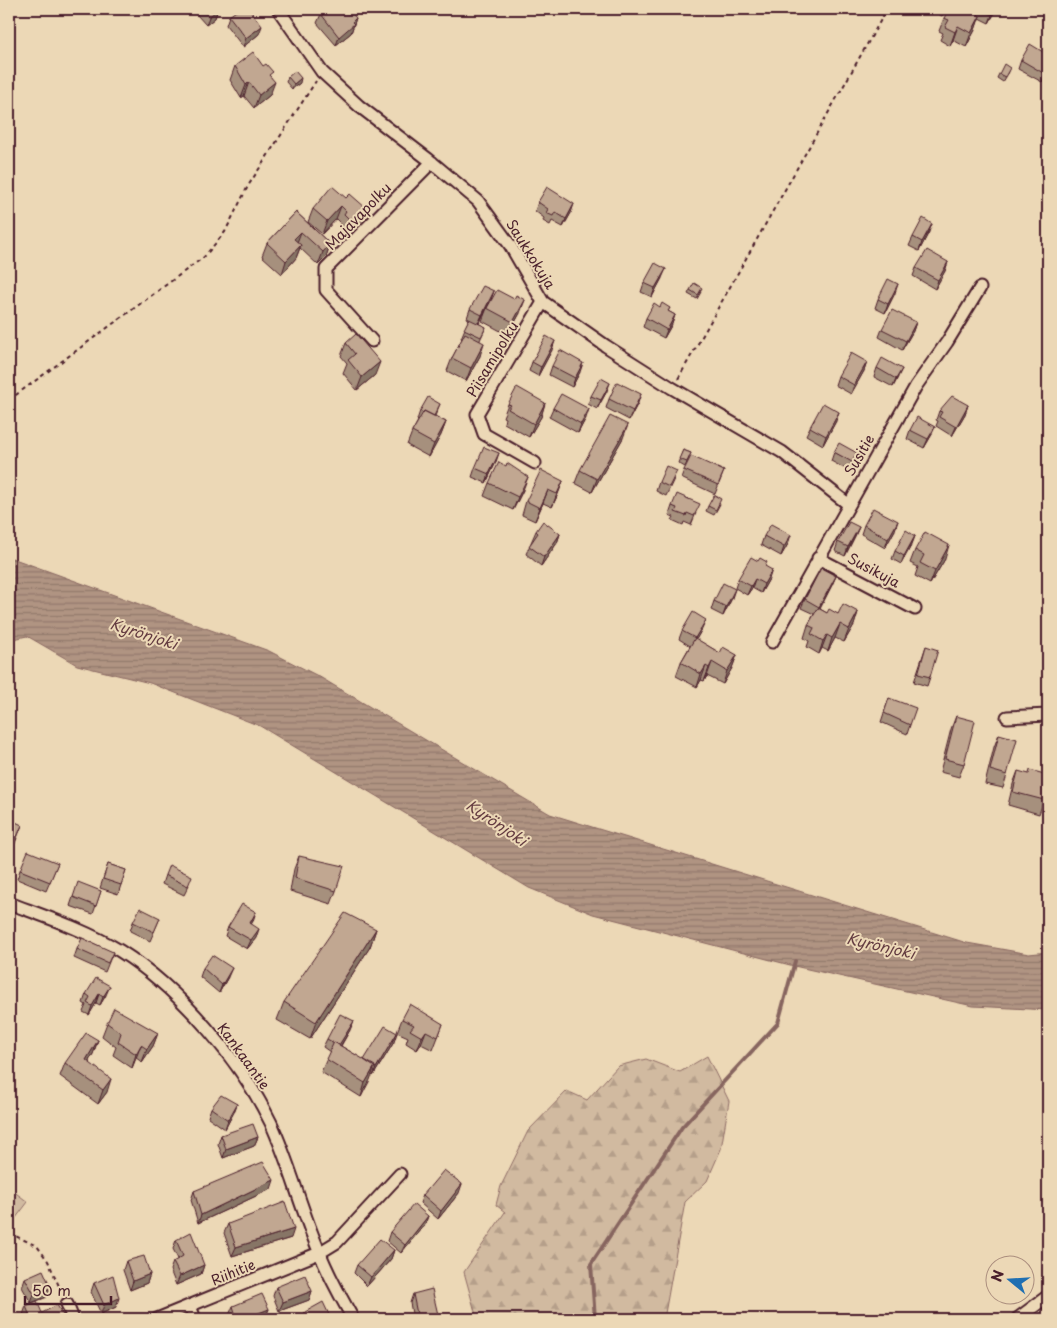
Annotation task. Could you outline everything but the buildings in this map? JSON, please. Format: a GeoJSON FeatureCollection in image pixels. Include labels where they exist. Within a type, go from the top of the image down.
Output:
{"type":"FeatureCollection","features":[{"type":"Feature","properties":{"kind":"street","name":"Saukkokuja"},"geometry":{"type":"LineString","coordinates":[[278,9],[322,72],[359,106],[432,162],[478,201],[510,246],[543,302],[606,346],[672,388],[782,452],[848,504]]}},
{"type":"Feature","properties":{"kind":"street","name":"Majavapolku"},"geometry":{"type":"LineString","coordinates":[[372,341],[326,290],[326,269],[432,162]]}},
{"type":"Feature","properties":{"kind":"street","name":"Susitie"},"geometry":{"type":"LineString","coordinates":[[772,642],[916,386],[947,342],[980,288]]}},
{"type":"Feature","properties":{"kind":"street","name":"Piisamipolku"},"geometry":{"type":"LineString","coordinates":[[535,463],[484,434],[477,414],[543,302]]}},
{"type":"Feature","properties":{"kind":"street","name":"Susikuja"},"geometry":{"type":"LineString","coordinates":[[818,558],[915,609]]}},
{"type":"Feature","properties":{"kind":"street"},"geometry":{"type":"LineString","coordinates":[[1007,717],[1048,715]]}},
{"type":"Feature","properties":{"kind":"street","name":"Kankaantie"},"geometry":{"type":"LineString","coordinates":[[9,903],[49,918],[110,946],[154,974],[223,1048],[250,1084],[271,1124],[319,1253],[353,1319]]}},
{"type":"Feature","properties":{"kind":"street","name":"Riihitie"},"geometry":{"type":"LineString","coordinates":[[157,1319],[319,1253],[337,1242],[400,1174]]}},
{"type":"Feature","properties":{"kind":"street"},"geometry":{"type":"LineString","coordinates":[[1016,1319],[1048,1296]]}},
{"type":"Feature","properties":{"kind":"street"},"geometry":{"type":"LineString","coordinates":[[67,1304],[73,1319]]}},
{"type":"Feature","properties":{"kind":"street"},"geometry":{"type":"LineString","coordinates":[[190,1306],[195,1319]]}},
{"type":"Feature","properties":{"kind":"path"},"geometry":{"type":"LineString","coordinates":[[672,388],[887,9]]}},
{"type":"Feature","properties":{"kind":"path"},"geometry":{"type":"LineString","coordinates":[[9,400],[204,257],[225,232],[248,186],[322,72]]}},
{"type":"Feature","properties":{"kind":"path"},"geometry":{"type":"LineString","coordinates":[[9,1233],[37,1246],[48,1261],[67,1304]]}},
{"type":"Feature","properties":{"kind":"green space"},"geometry":{"type":"Polygon","coordinates":[[[707,1056],[729,1101],[721,1149],[707,1181],[685,1202],[664,1319],[477,1319],[464,1272],[505,1212],[496,1205],[501,1186],[528,1131],[567,1091],[587,1100],[618,1066],[646,1059],[680,1072],[707,1056]]]}},
{"type":"Feature","properties":{"kind":"green space"},"geometry":{"type":"Polygon","coordinates":[[[9,1188],[28,1202],[9,1227],[9,1188]]]}},
{"type":"Feature","properties":{"kind":"water","name":"Kyrönjoki"},"geometry":{"type":"Polygon","coordinates":[[[9,557],[269,651],[318,676],[550,814],[967,943],[1029,954],[1048,952],[1048,1010],[973,1006],[794,966],[593,914],[529,888],[260,726],[150,683],[77,665],[27,636],[9,640],[9,557]]]}},
{"type":"Feature","properties":{"kind":"waterway"},"geometry":{"type":"LineString","coordinates":[[595,1319],[591,1264],[682,1127],[778,1023],[795,961]]}}]}
